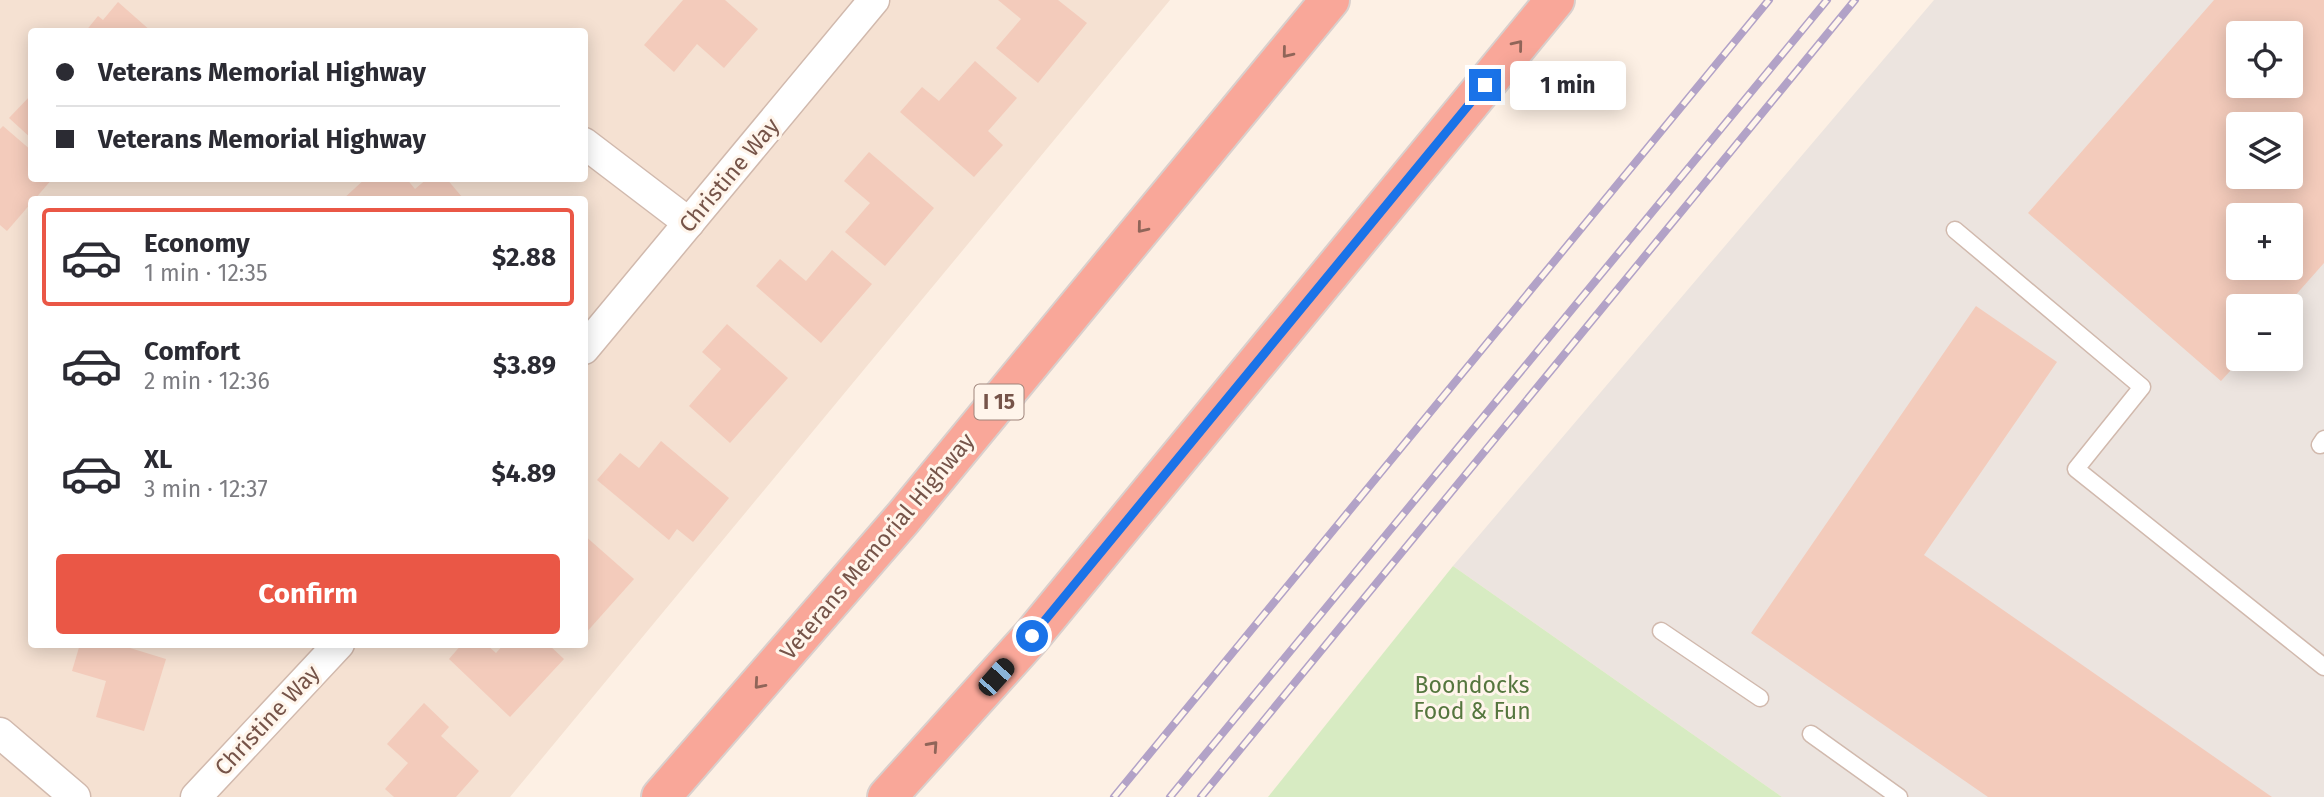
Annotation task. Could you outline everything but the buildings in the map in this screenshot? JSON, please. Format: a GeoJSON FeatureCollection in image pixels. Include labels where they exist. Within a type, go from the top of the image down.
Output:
{"type":"FeatureCollection","features":[{"type":"Feature","properties":{"kind":"highway","name":"Veterans Memorial Highway"},"geometry":{"type":"LineString","coordinates":[[661,797],[903,518],[1330,0]]}},
{"type":"Feature","properties":{"kind":"highway"},"geometry":{"type":"LineString","coordinates":[[887,797],[1032,636],[1555,0]]}},
{"type":"Feature","properties":{"kind":"street","name":"Christine Way"},"geometry":{"type":"LineString","coordinates":[[588,344],[874,0]]}},
{"type":"Feature","properties":{"kind":"street"},"geometry":{"type":"LineString","coordinates":[[588,146],[689,223]]}},
{"type":"Feature","properties":{"kind":"street","name":"Christine Way"},"geometry":{"type":"LineString","coordinates":[[196,797],[335,648]]}},
{"type":"Feature","properties":{"kind":"street"},"geometry":{"type":"LineString","coordinates":[[0,733],[75,797]]}},
{"type":"Feature","properties":{"kind":"lane"},"geometry":{"type":"LineString","coordinates":[[1955,230],[2142,387],[2076,469],[2324,667]]}},
{"type":"Feature","properties":{"kind":"lane"},"geometry":{"type":"LineString","coordinates":[[1661,631],[1760,698]]}},
{"type":"Feature","properties":{"kind":"lane"},"geometry":{"type":"LineString","coordinates":[[1811,734],[1899,797]]}},
{"type":"Feature","properties":{"kind":"shaded area"},"geometry":{"type":"Polygon","coordinates":[[[0,0],[1170,0],[510,797],[0,797],[0,0]]]}},
{"type":"Feature","properties":{"kind":"shaded area"},"geometry":{"type":"Polygon","coordinates":[[[1934,0],[2324,0],[2324,797],[1782,797],[1453,566],[1934,0]]]}},
{"type":"Feature","properties":{"kind":"green space","name":"Boondocks Food & Fun"},"geometry":{"type":"Polygon","coordinates":[[[1453,566],[1782,797],[1268,797],[1453,566]]]}},
{"type":"Feature","properties":{"kind":"railway"},"geometry":{"type":"LineString","coordinates":[[1114,797],[1769,0]]}},
{"type":"Feature","properties":{"kind":"railway"},"geometry":{"type":"LineString","coordinates":[[1170,797],[1827,0]]}},
{"type":"Feature","properties":{"kind":"railway"},"geometry":{"type":"LineString","coordinates":[[1201,797],[1855,0]]}},
{"type":"Feature","properties":{"kind":"route"},"geometry":{"type":"LineString","coordinates":[[1032,636],[1485,85]]}}]}
